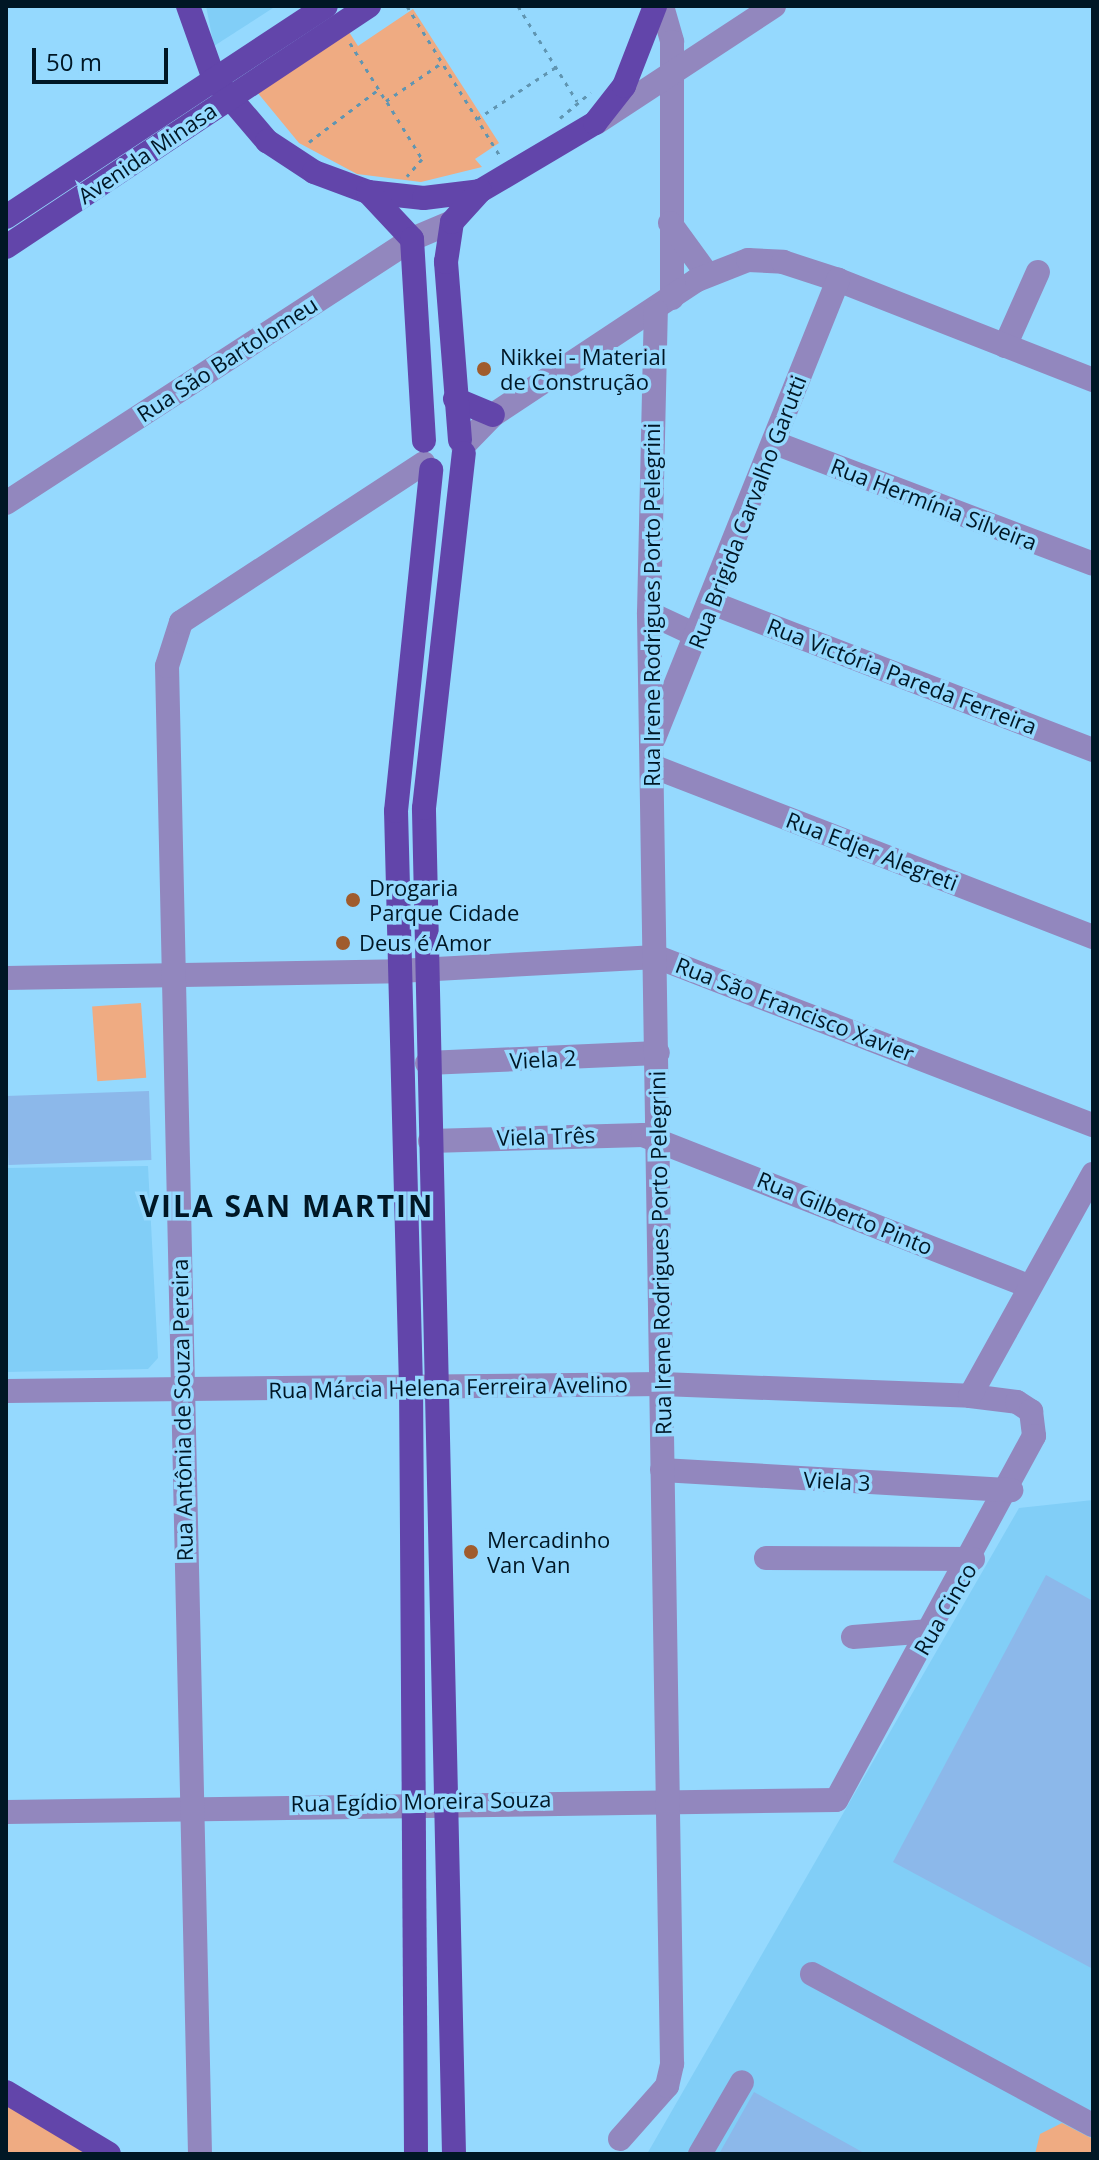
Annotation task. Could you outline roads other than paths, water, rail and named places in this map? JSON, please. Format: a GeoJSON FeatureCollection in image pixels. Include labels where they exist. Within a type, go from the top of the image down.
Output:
{"type":"FeatureCollection","features":[{"type":"Feature","properties":{"kind":"main road"},"geometry":{"type":"LineString","coordinates":[[188,6],[221,89],[267,141],[302,164],[368,192],[424,198],[480,191]]}},
{"type":"Feature","properties":{"kind":"main road","name":"Avenida Minasa"},"geometry":{"type":"LineString","coordinates":[[6,247],[221,89],[326,6]]}},
{"type":"Feature","properties":{"kind":"main road","name":"Avenida Minasa"},"geometry":{"type":"LineString","coordinates":[[6,217],[221,89],[369,6]]}},
{"type":"Feature","properties":{"kind":"main road"},"geometry":{"type":"LineString","coordinates":[[454,2154],[440,1385],[427,1063],[424,808],[462,446],[455,399],[446,262],[452,222],[480,191],[595,123],[624,86],[655,6]]}},
{"type":"Feature","properties":{"kind":"main road"},"geometry":{"type":"LineString","coordinates":[[368,192],[412,239],[426,458],[396,811],[411,1387],[416,2154]]}},
{"type":"Feature","properties":{"kind":"main road"},"geometry":{"type":"LineString","coordinates":[[455,399],[493,415]]}},
{"type":"Feature","properties":{"kind":"main road"},"geometry":{"type":"LineString","coordinates":[[426,458],[442,431],[462,446]]}},
{"type":"Feature","properties":{"kind":"main road"},"geometry":{"type":"LineString","coordinates":[[426,458],[453,471],[462,446]]}},
{"type":"Feature","properties":{"kind":"main road"},"geometry":{"type":"LineString","coordinates":[[6,2092],[109,2154]]}},
{"type":"Feature","properties":{"kind":"street","name":"Rua Irene Rodrigues Porto Pelegrini"},"geometry":{"type":"LineString","coordinates":[[620,2139],[667,2086],[672,2064],[662,1470],[661,1141],[649,613],[651,348],[664,304],[670,223],[670,18],[662,6]]}},
{"type":"Feature","properties":{"kind":"street"},"geometry":{"type":"LineString","coordinates":[[595,123],[774,6]]}},
{"type":"Feature","properties":{"kind":"street","name":"Rua São Bartolomeu"},"geometry":{"type":"LineString","coordinates":[[6,503],[412,239],[452,222]]}},
{"type":"Feature","properties":{"kind":"street"},"geometry":{"type":"LineString","coordinates":[[670,223],[707,274]]}},
{"type":"Feature","properties":{"kind":"street"},"geometry":{"type":"LineString","coordinates":[[462,446],[493,415],[628,329],[707,274],[748,260],[783,262],[838,280],[1093,380]]}},
{"type":"Feature","properties":{"kind":"street"},"geometry":{"type":"LineString","coordinates":[[1005,346],[1038,272]]}},
{"type":"Feature","properties":{"kind":"street","name":"Rua Brigida Carvalho Garutti"},"geometry":{"type":"LineString","coordinates":[[652,754],[838,280]]}},
{"type":"Feature","properties":{"kind":"street"},"geometry":{"type":"LineString","coordinates":[[628,329],[651,348]]}},
{"type":"Feature","properties":{"kind":"street","name":"Rua Hermínia Silveira"},"geometry":{"type":"LineString","coordinates":[[775,443],[1093,564]]}},
{"type":"Feature","properties":{"kind":"street","name":"Rua Antônia de Souza Pereira"},"geometry":{"type":"LineString","coordinates":[[200,2154],[181,1391],[171,641],[181,622],[426,458]]}},
{"type":"Feature","properties":{"kind":"street","name":"Rua Victória Pareda Ferreira"},"geometry":{"type":"LineString","coordinates":[[712,603],[1093,750]]}},
{"type":"Feature","properties":{"kind":"street"},"geometry":{"type":"LineString","coordinates":[[649,613],[698,636]]}},
{"type":"Feature","properties":{"kind":"street","name":"Rua Edjer Alegreti"},"geometry":{"type":"LineString","coordinates":[[652,754],[1093,937]]}},
{"type":"Feature","properties":{"kind":"street","name":"Rua São Francisco Xavier"},"geometry":{"type":"LineString","coordinates":[[6,978],[176,971],[399,971],[657,957],[1093,1125]]}},
{"type":"Feature","properties":{"kind":"street","name":"Viela 2"},"geometry":{"type":"LineString","coordinates":[[427,1063],[658,1053]]}},
{"type":"Feature","properties":{"kind":"street","name":"Viela Três"},"geometry":{"type":"LineString","coordinates":[[430,1141],[618,1133],[661,1141]]}},
{"type":"Feature","properties":{"kind":"street","name":"Rua Gilberto Pinto"},"geometry":{"type":"LineString","coordinates":[[661,1141],[1028,1286]]}},
{"type":"Feature","properties":{"kind":"street"},"geometry":{"type":"LineString","coordinates":[[970,1396],[1028,1286],[1093,1174]]}},
{"type":"Feature","properties":{"kind":"street","name":"Rua Márcia Helena Ferreira Avelino"},"geometry":{"type":"LineString","coordinates":[[6,1391],[662,1384],[970,1396],[1017,1402],[1031,1411]]}},
{"type":"Feature","properties":{"kind":"street","name":"Rua Cinco"},"geometry":{"type":"LineString","coordinates":[[836,1800],[1011,1490],[1034,1436],[1031,1411]]}},
{"type":"Feature","properties":{"kind":"street","name":"Viela 3"},"geometry":{"type":"LineString","coordinates":[[662,1470],[1011,1490]]}},
{"type":"Feature","properties":{"kind":"street"},"geometry":{"type":"LineString","coordinates":[[766,1558],[973,1559]]}},
{"type":"Feature","properties":{"kind":"street"},"geometry":{"type":"LineString","coordinates":[[853,1637],[930,1631]]}},
{"type":"Feature","properties":{"kind":"street","name":"Rua Egídio Moreira Souza"},"geometry":{"type":"LineString","coordinates":[[6,1812],[190,1804],[669,1797],[836,1800]]}},
{"type":"Feature","properties":{"kind":"street"},"geometry":{"type":"LineString","coordinates":[[812,1974],[1093,2125]]}},
{"type":"Feature","properties":{"kind":"street"},"geometry":{"type":"LineString","coordinates":[[700,2154],[742,2082]]}},
{"type":"Feature","properties":{"kind":"place","name":"Nikkei - Material de Construção"},"geometry":{"type":"Point","coordinates":[484,369]}},
{"type":"Feature","properties":{"kind":"place","name":"Drogaria Parque Cidade"},"geometry":{"type":"Point","coordinates":[353,900]}},
{"type":"Feature","properties":{"kind":"place","name":"Deus é Amor"},"geometry":{"type":"Point","coordinates":[343,943]}},
{"type":"Feature","properties":{"kind":"place","name":"Mercadinho Van Van"},"geometry":{"type":"Point","coordinates":[471,1552]}},
{"type":"Feature","properties":{"kind":"district","name":"VILA SAN MARTIN"},"geometry":{"type":"Point","coordinates":[287,1206]}}]}
